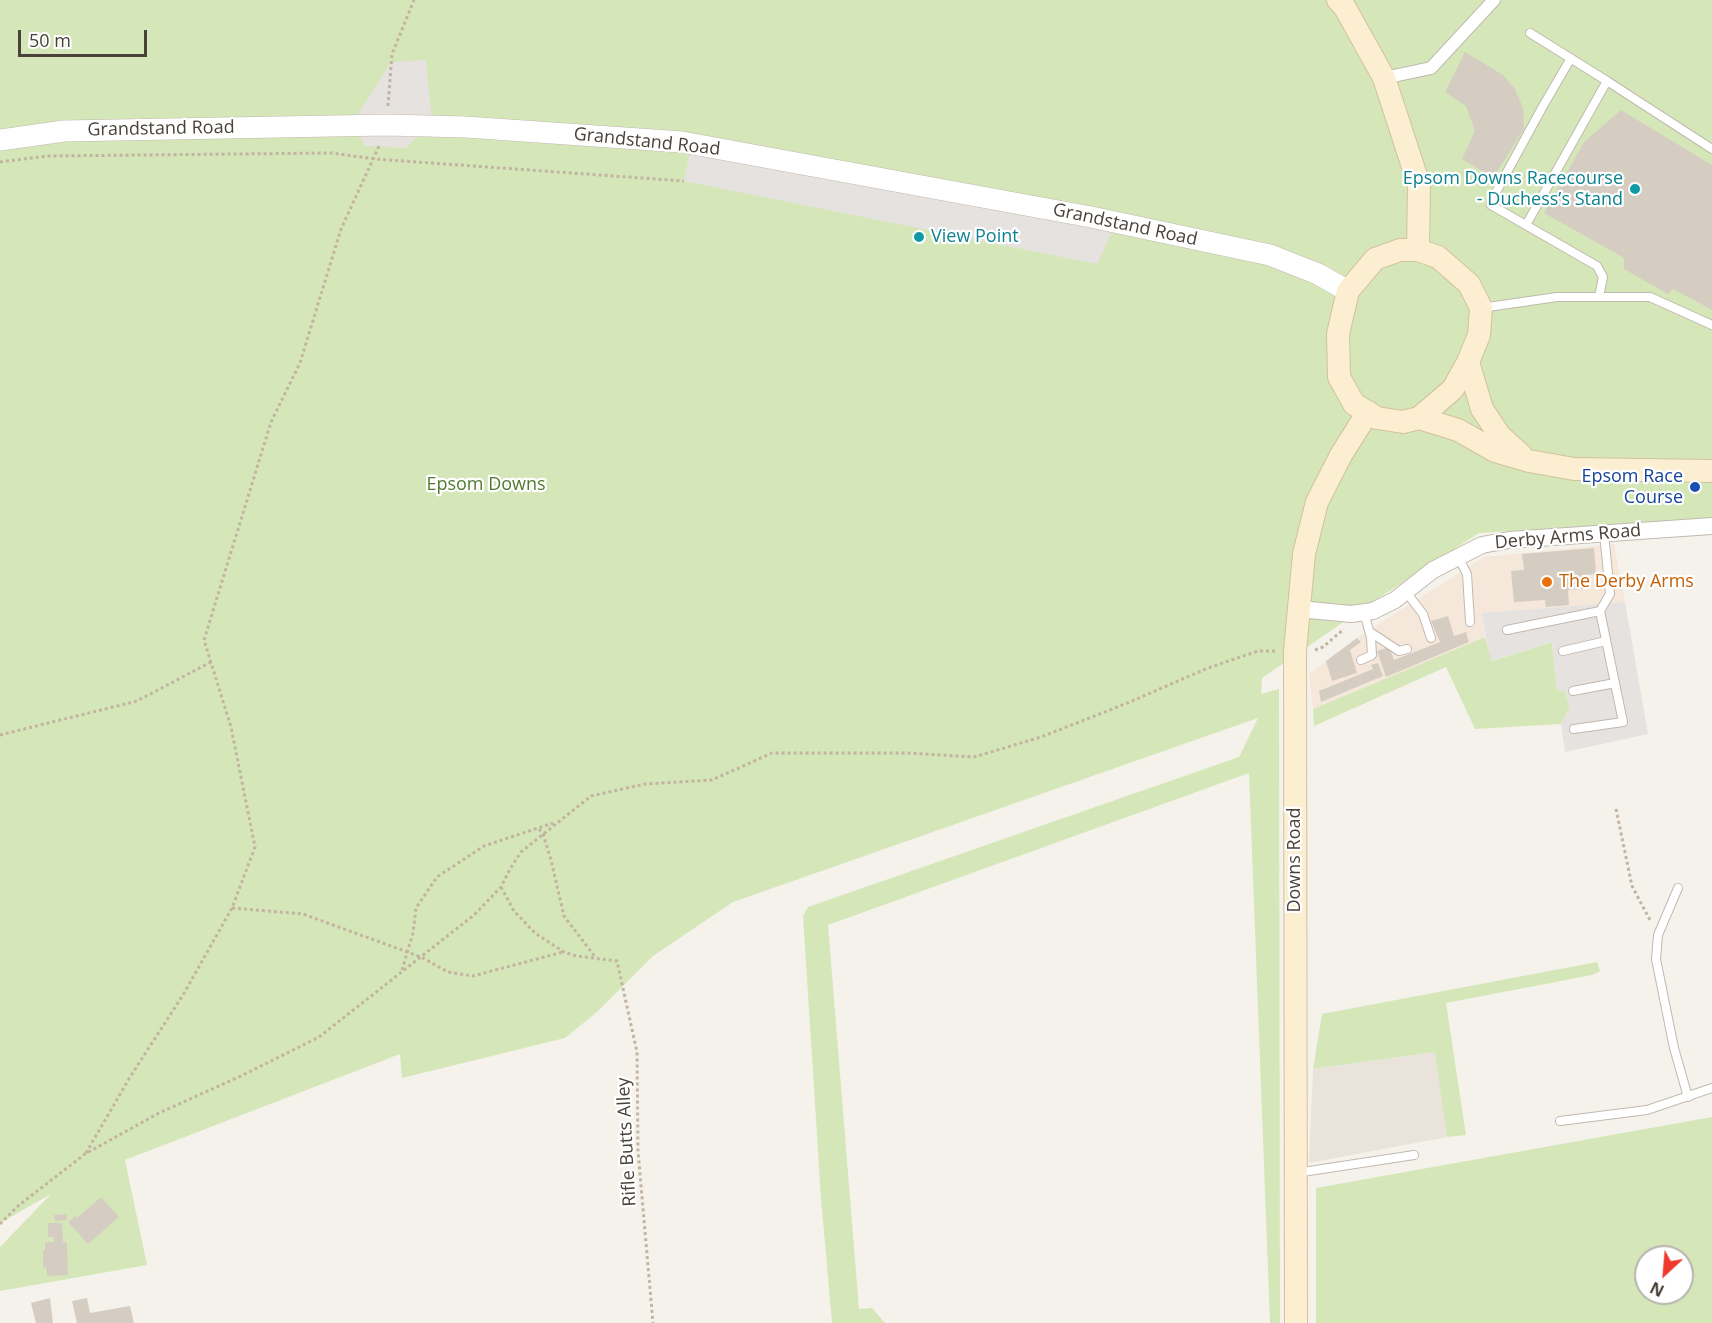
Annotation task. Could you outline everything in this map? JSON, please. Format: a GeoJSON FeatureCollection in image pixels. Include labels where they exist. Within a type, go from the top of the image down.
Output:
{"type":"FeatureCollection","features":[{"type":"Feature","properties":{"kind":"main road"},"geometry":{"type":"LineString","coordinates":[[1338,0],[1344,6],[1384,78],[1419,185],[1418,250]]}},
{"type":"Feature","properties":{"kind":"main road"},"geometry":{"type":"LineString","coordinates":[[1400,250],[1418,250],[1438,257],[1469,284],[1480,308],[1479,335],[1468,362],[1453,389],[1419,418],[1403,422],[1377,418],[1354,404],[1339,377],[1338,334],[1348,291],[1375,258],[1400,250]]}},
{"type":"Feature","properties":{"kind":"main road"},"geometry":{"type":"LineString","coordinates":[[1468,362],[1482,410],[1500,436],[1529,461]]}},
{"type":"Feature","properties":{"kind":"main road","name":"Downs Road"},"geometry":{"type":"LineString","coordinates":[[1296,1323],[1295,651],[1304,554],[1317,502],[1341,455],[1368,412]]}},
{"type":"Feature","properties":{"kind":"main road"},"geometry":{"type":"LineString","coordinates":[[1419,418],[1458,430],[1496,451],[1529,461],[1574,469],[1712,471]]}},
{"type":"Feature","properties":{"kind":"street"},"geometry":{"type":"LineString","coordinates":[[1384,78],[1431,68],[1494,0]]}},
{"type":"Feature","properties":{"kind":"street","name":"Grandstand Road"},"geometry":{"type":"LineString","coordinates":[[0,140],[64,131],[387,125],[466,127],[682,142],[1091,217],[1261,253],[1318,274],[1348,291]]}},
{"type":"Feature","properties":{"kind":"street","name":"Derby Arms Road"},"geometry":{"type":"LineString","coordinates":[[1299,609],[1358,613],[1373,611],[1395,600],[1433,570],[1482,545],[1509,540],[1604,532],[1712,526]]}},
{"type":"Feature","properties":{"kind":"lane"},"geometry":{"type":"LineString","coordinates":[[1530,33],[1712,149]]}},
{"type":"Feature","properties":{"kind":"lane"},"geometry":{"type":"LineString","coordinates":[[1571,58],[1542,106],[1491,205],[1597,266],[1603,277],[1599,297]]}},
{"type":"Feature","properties":{"kind":"lane"},"geometry":{"type":"LineString","coordinates":[[1526,225],[1607,81]]}},
{"type":"Feature","properties":{"kind":"lane"},"geometry":{"type":"LineString","coordinates":[[1480,308],[1557,297],[1650,297],[1712,326]]}},
{"type":"Feature","properties":{"kind":"lane"},"geometry":{"type":"LineString","coordinates":[[1574,729],[1623,722],[1600,611],[1610,594],[1604,532]]}},
{"type":"Feature","properties":{"kind":"lane"},"geometry":{"type":"LineString","coordinates":[[1458,557],[1467,574],[1470,622]]}},
{"type":"Feature","properties":{"kind":"lane"},"geometry":{"type":"LineString","coordinates":[[1406,592],[1423,614],[1431,638]]}},
{"type":"Feature","properties":{"kind":"lane"},"geometry":{"type":"LineString","coordinates":[[1507,630],[1600,611]]}},
{"type":"Feature","properties":{"kind":"lane"},"geometry":{"type":"LineString","coordinates":[[1358,613],[1370,632],[1399,651],[1407,649]]}},
{"type":"Feature","properties":{"kind":"lane"},"geometry":{"type":"LineString","coordinates":[[1361,660],[1372,655],[1370,632]]}},
{"type":"Feature","properties":{"kind":"lane"},"geometry":{"type":"LineString","coordinates":[[1563,651],[1606,641]]}},
{"type":"Feature","properties":{"kind":"lane"},"geometry":{"type":"LineString","coordinates":[[1573,691],[1615,682]]}},
{"type":"Feature","properties":{"kind":"lane"},"geometry":{"type":"LineString","coordinates":[[1678,888],[1658,935],[1656,959],[1674,1048],[1688,1097]]}},
{"type":"Feature","properties":{"kind":"lane"},"geometry":{"type":"LineString","coordinates":[[1560,1121],[1647,1110],[1712,1088]]}},
{"type":"Feature","properties":{"kind":"lane"},"geometry":{"type":"LineString","coordinates":[[1296,1173],[1414,1155]]}},
{"type":"Feature","properties":{"kind":"path"},"geometry":{"type":"LineString","coordinates":[[85,1154],[130,1077],[183,994],[232,908],[255,847],[233,738],[204,640],[271,422],[300,363],[341,229],[375,159],[387,125],[392,54],[414,0]]}},
{"type":"Feature","properties":{"kind":"path"},"geometry":{"type":"LineString","coordinates":[[0,162],[70,155],[332,153],[375,159],[684,181]]}},
{"type":"Feature","properties":{"kind":"path"},"geometry":{"type":"LineString","coordinates":[[0,1224],[18,1206],[85,1154],[159,1113],[319,1037],[474,915],[501,887],[521,852],[591,796],[645,784],[712,780],[772,753],[908,753],[974,757],[1041,737],[1208,668],[1258,651],[1311,651],[1323,647],[1349,625],[1358,613]]}},
{"type":"Feature","properties":{"kind":"path"},"geometry":{"type":"LineString","coordinates":[[0,735],[136,701],[211,662]]}},
{"type":"Feature","properties":{"kind":"path"},"geometry":{"type":"LineString","coordinates":[[1616,809],[1632,886],[1658,935]]}},
{"type":"Feature","properties":{"kind":"path"},"geometry":{"type":"LineString","coordinates":[[401,972],[413,933],[416,908],[437,877],[484,846],[557,821]]}},
{"type":"Feature","properties":{"kind":"path"},"geometry":{"type":"LineString","coordinates":[[539,829],[543,834],[564,916],[596,958]]}},
{"type":"Feature","properties":{"kind":"path"},"geometry":{"type":"LineString","coordinates":[[501,887],[514,911],[535,933],[564,952],[596,958]]}},
{"type":"Feature","properties":{"kind":"path"},"geometry":{"type":"LineString","coordinates":[[232,908],[303,914],[421,957],[448,972],[473,976],[564,952]]}},
{"type":"Feature","properties":{"kind":"path","name":"Rifle Butts Alley"},"geometry":{"type":"LineString","coordinates":[[596,958],[617,962],[637,1052],[638,1151],[653,1323]]}},
{"type":"Feature","properties":{"kind":"shaded area"},"geometry":{"type":"Polygon","coordinates":[[[426,60],[432,122],[406,148],[365,146],[352,124],[391,62],[426,60]]]}},
{"type":"Feature","properties":{"kind":"shaded area"},"geometry":{"type":"Polygon","coordinates":[[[692,142],[1117,222],[1097,264],[684,181],[692,142]]]}},
{"type":"Feature","properties":{"kind":"shaded area"},"geometry":{"type":"Polygon","coordinates":[[[1614,544],[1625,602],[1481,613],[1485,637],[1313,709],[1309,674],[1357,638],[1484,557],[1614,544]]]}},
{"type":"Feature","properties":{"kind":"shaded area"},"geometry":{"type":"Polygon","coordinates":[[[1625,602],[1648,734],[1565,752],[1561,724],[1570,708],[1565,691],[1557,690],[1552,642],[1491,661],[1481,613],[1625,602]]]}},
{"type":"Feature","properties":{"kind":"shaded area"},"geometry":{"type":"Polygon","coordinates":[[[1436,1052],[1447,1137],[1309,1163],[1313,1069],[1436,1052]]]}},
{"type":"Feature","properties":{"kind":"green space","name":"Epsom Downs"},"geometry":{"type":"Polygon","coordinates":[[[0,0],[1712,0],[1712,521],[1697,519],[1479,533],[1262,678],[1261,694],[1279,689],[1280,1323],[1270,1323],[1249,773],[828,925],[859,1309],[872,1308],[885,1323],[832,1323],[821,1198],[803,916],[808,907],[1239,757],[1258,718],[733,902],[653,956],[597,1012],[565,1038],[402,1078],[400,1054],[125,1160],[147,1265],[0,1291],[0,1247],[51,1194],[0,1223],[0,0]]]}},
{"type":"Feature","properties":{"kind":"green space"},"geometry":{"type":"Polygon","coordinates":[[[1485,637],[1492,661],[1552,642],[1557,690],[1565,691],[1570,708],[1561,724],[1475,729],[1446,667],[1314,726],[1313,709],[1485,637]]]}},
{"type":"Feature","properties":{"kind":"green space"},"geometry":{"type":"Polygon","coordinates":[[[1597,962],[1600,971],[1592,975],[1446,1003],[1466,1135],[1447,1137],[1435,1052],[1313,1069],[1322,1014],[1597,962]]]}},
{"type":"Feature","properties":{"kind":"green space"},"geometry":{"type":"Polygon","coordinates":[[[1712,1117],[1712,1323],[1316,1323],[1316,1188],[1712,1117]]]}},
{"type":"Feature","properties":{"kind":"building"},"geometry":{"type":"Polygon","coordinates":[[[1465,52],[1503,75],[1515,89],[1523,108],[1524,129],[1493,178],[1462,159],[1475,131],[1466,106],[1445,92],[1465,52]]]}},
{"type":"Feature","properties":{"kind":"building","name":"Epsom Downs Racecourse - Duchess’s Stand"},"geometry":{"type":"Polygon","coordinates":[[[1621,110],[1712,165],[1712,310],[1673,289],[1668,294],[1624,269],[1624,258],[1544,213],[1584,142],[1621,110]]]}},
{"type":"Feature","properties":{"kind":"building","name":"The Derby Arms"},"geometry":{"type":"Polygon","coordinates":[[[1594,548],[1596,574],[1582,575],[1584,589],[1568,590],[1569,605],[1546,607],[1545,600],[1514,602],[1511,571],[1524,570],[1522,554],[1594,548]]]}},
{"type":"Feature","properties":{"kind":"building"},"geometry":{"type":"Polygon","coordinates":[[[1448,616],[1454,636],[1466,632],[1469,642],[1386,677],[1377,651],[1389,647],[1394,660],[1440,642],[1431,621],[1448,616]]]}},
{"type":"Feature","properties":{"kind":"building"},"geometry":{"type":"Polygon","coordinates":[[[1357,638],[1361,642],[1350,650],[1357,673],[1332,681],[1326,661],[1357,638]]]}},
{"type":"Feature","properties":{"kind":"building"},"geometry":{"type":"Polygon","coordinates":[[[1378,663],[1383,676],[1321,702],[1319,691],[1373,669],[1371,665],[1378,663]]]}},
{"type":"Feature","properties":{"kind":"building"},"geometry":{"type":"Polygon","coordinates":[[[101,1197],[119,1217],[88,1244],[68,1222],[75,1216],[77,1218],[101,1197]]]}},
{"type":"Feature","properties":{"kind":"building"},"geometry":{"type":"Polygon","coordinates":[[[67,1214],[67,1220],[55,1221],[54,1215],[67,1214]]]}},
{"type":"Feature","properties":{"kind":"building"},"geometry":{"type":"Polygon","coordinates":[[[48,1223],[62,1223],[63,1242],[67,1242],[68,1275],[47,1276],[46,1267],[43,1268],[45,1242],[54,1242],[54,1237],[48,1237],[48,1223]]]}},
{"type":"Feature","properties":{"kind":"building"},"geometry":{"type":"Polygon","coordinates":[[[50,1298],[53,1323],[36,1323],[31,1303],[50,1298]]]}},
{"type":"Feature","properties":{"kind":"building"},"geometry":{"type":"Polygon","coordinates":[[[87,1298],[90,1313],[130,1306],[134,1323],[77,1323],[72,1301],[87,1298]]]}},
{"type":"Feature","properties":{"kind":"place","name":"Epsom Downs Racecourse - Duchess’s Stand"},"geometry":{"type":"Point","coordinates":[1635,189]}},
{"type":"Feature","properties":{"kind":"place","name":"View Point"},"geometry":{"type":"Point","coordinates":[919,237]}},
{"type":"Feature","properties":{"kind":"place","name":"Epsom Race Course"},"geometry":{"type":"Point","coordinates":[1695,487]}},
{"type":"Feature","properties":{"kind":"place","name":"The Derby Arms"},"geometry":{"type":"Point","coordinates":[1547,582]}}]}
